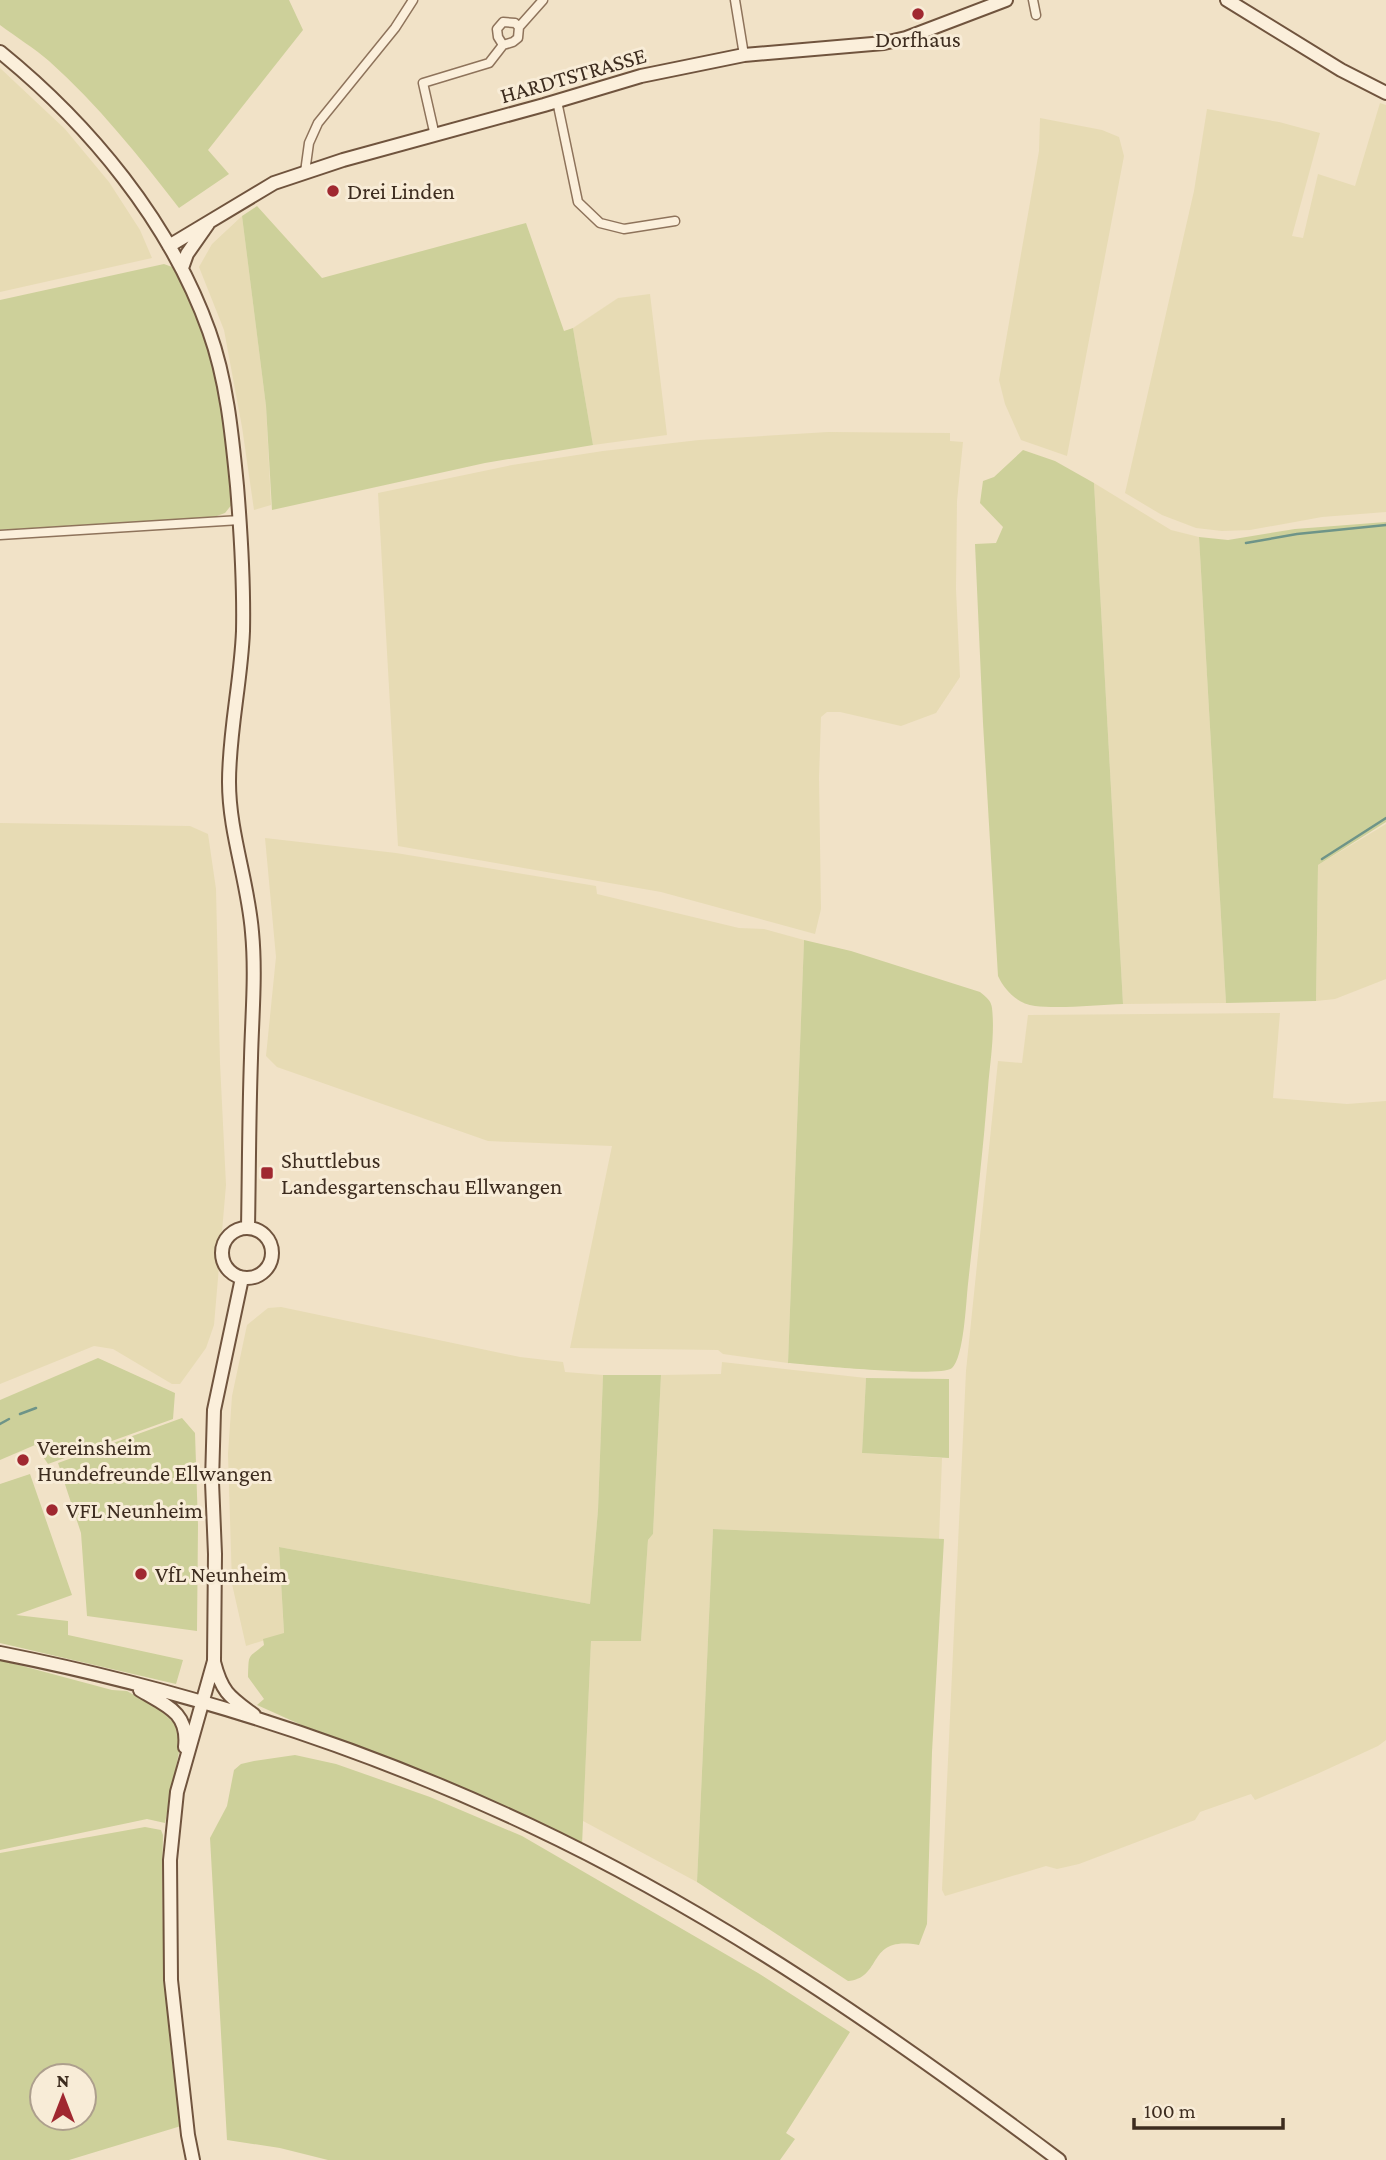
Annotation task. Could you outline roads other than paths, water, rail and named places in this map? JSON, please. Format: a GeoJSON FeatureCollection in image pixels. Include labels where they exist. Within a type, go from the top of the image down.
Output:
{"type":"FeatureCollection","features":[{"type":"Feature","properties":{"kind":"main road","name":"HARDTSTRASSE"},"geometry":{"type":"LineString","coordinates":[[169,246],[274,183],[304,172],[557,102],[640,76],[744,55],[884,43],[906,38],[1006,0]]}},
{"type":"Feature","properties":{"kind":"main road"},"geometry":{"type":"LineString","coordinates":[[1227,0],[1341,70],[1386,93]]}},
{"type":"Feature","properties":{"kind":"main road"},"geometry":{"type":"LineString","coordinates":[[0,52],[32,78],[71,116],[112,162],[169,246],[193,289],[223,380],[233,450],[244,576],[243,637],[229,751],[229,786],[234,830],[248,895],[254,970],[248,1228]]}},
{"type":"Feature","properties":{"kind":"main road"},"geometry":{"type":"LineString","coordinates":[[181,268],[187,254],[211,221]]}},
{"type":"Feature","properties":{"kind":"main road"},"geometry":{"type":"LineString","coordinates":[[254,1229],[265,1236],[273,1253],[270,1266],[261,1275],[242,1278],[227,1269],[222,1252],[225,1241],[232,1233],[254,1229]]}},
{"type":"Feature","properties":{"kind":"main road"},"geometry":{"type":"LineString","coordinates":[[242,1278],[214,1410],[214,1661],[219,1682],[229,1697],[263,1722]]}},
{"type":"Feature","properties":{"kind":"main road"},"geometry":{"type":"LineString","coordinates":[[0,1653],[203,1702],[393,1768],[532,1826],[673,1900],[795,1973],[963,2088],[1059,2160]]}},
{"type":"Feature","properties":{"kind":"main road"},"geometry":{"type":"LineString","coordinates":[[184,1762],[214,1661]]}},
{"type":"Feature","properties":{"kind":"main road"},"geometry":{"type":"LineString","coordinates":[[131,1684],[176,1712],[186,1735],[172,1827],[171,1980],[193,2160]]}},
{"type":"Feature","properties":{"kind":"street"},"geometry":{"type":"LineString","coordinates":[[304,172],[309,143],[318,123],[380,48],[413,0]]}},
{"type":"Feature","properties":{"kind":"street"},"geometry":{"type":"LineString","coordinates":[[435,136],[423,83],[489,63],[503,45],[517,38],[519,27],[543,0]]}},
{"type":"Feature","properties":{"kind":"street"},"geometry":{"type":"LineString","coordinates":[[735,0],[744,55]]}},
{"type":"Feature","properties":{"kind":"street"},"geometry":{"type":"LineString","coordinates":[[1033,0],[1036,15]]}},
{"type":"Feature","properties":{"kind":"street"},"geometry":{"type":"LineString","coordinates":[[503,45],[497,29],[503,22],[515,23],[519,27]]}},
{"type":"Feature","properties":{"kind":"street"},"geometry":{"type":"LineString","coordinates":[[557,102],[578,202],[600,223],[624,229],[675,221]]}},
{"type":"Feature","properties":{"kind":"street"},"geometry":{"type":"LineString","coordinates":[[0,535],[240,520]]}},
{"type":"Feature","properties":{"kind":"waterway"},"geometry":{"type":"LineString","coordinates":[[1246,543],[1297,534],[1386,525]]}},
{"type":"Feature","properties":{"kind":"waterway"},"geometry":{"type":"LineString","coordinates":[[1322,859],[1386,818]]}},
{"type":"Feature","properties":{"kind":"waterway"},"geometry":{"type":"LineString","coordinates":[[20,1414],[36,1408]]}},
{"type":"Feature","properties":{"kind":"waterway"},"geometry":{"type":"LineString","coordinates":[[0,1424],[9,1419]]}},
{"type":"Feature","properties":{"kind":"place","name":"Dorfhaus"},"geometry":{"type":"Point","coordinates":[918,14]}},
{"type":"Feature","properties":{"kind":"place","name":"Drei Linden"},"geometry":{"type":"Point","coordinates":[333,191]}},
{"type":"Feature","properties":{"kind":"place","name":"Shuttlebus Landesgartenschau Ellwangen"},"geometry":{"type":"Point","coordinates":[267,1173]}},
{"type":"Feature","properties":{"kind":"place","name":"Vereinsheim Hundefreunde Ellwangen"},"geometry":{"type":"Point","coordinates":[23,1460]}},
{"type":"Feature","properties":{"kind":"place","name":"VFL Neunheim"},"geometry":{"type":"Point","coordinates":[52,1510]}},
{"type":"Feature","properties":{"kind":"place","name":"VfL Neunheim"},"geometry":{"type":"Point","coordinates":[141,1574]}}]}
